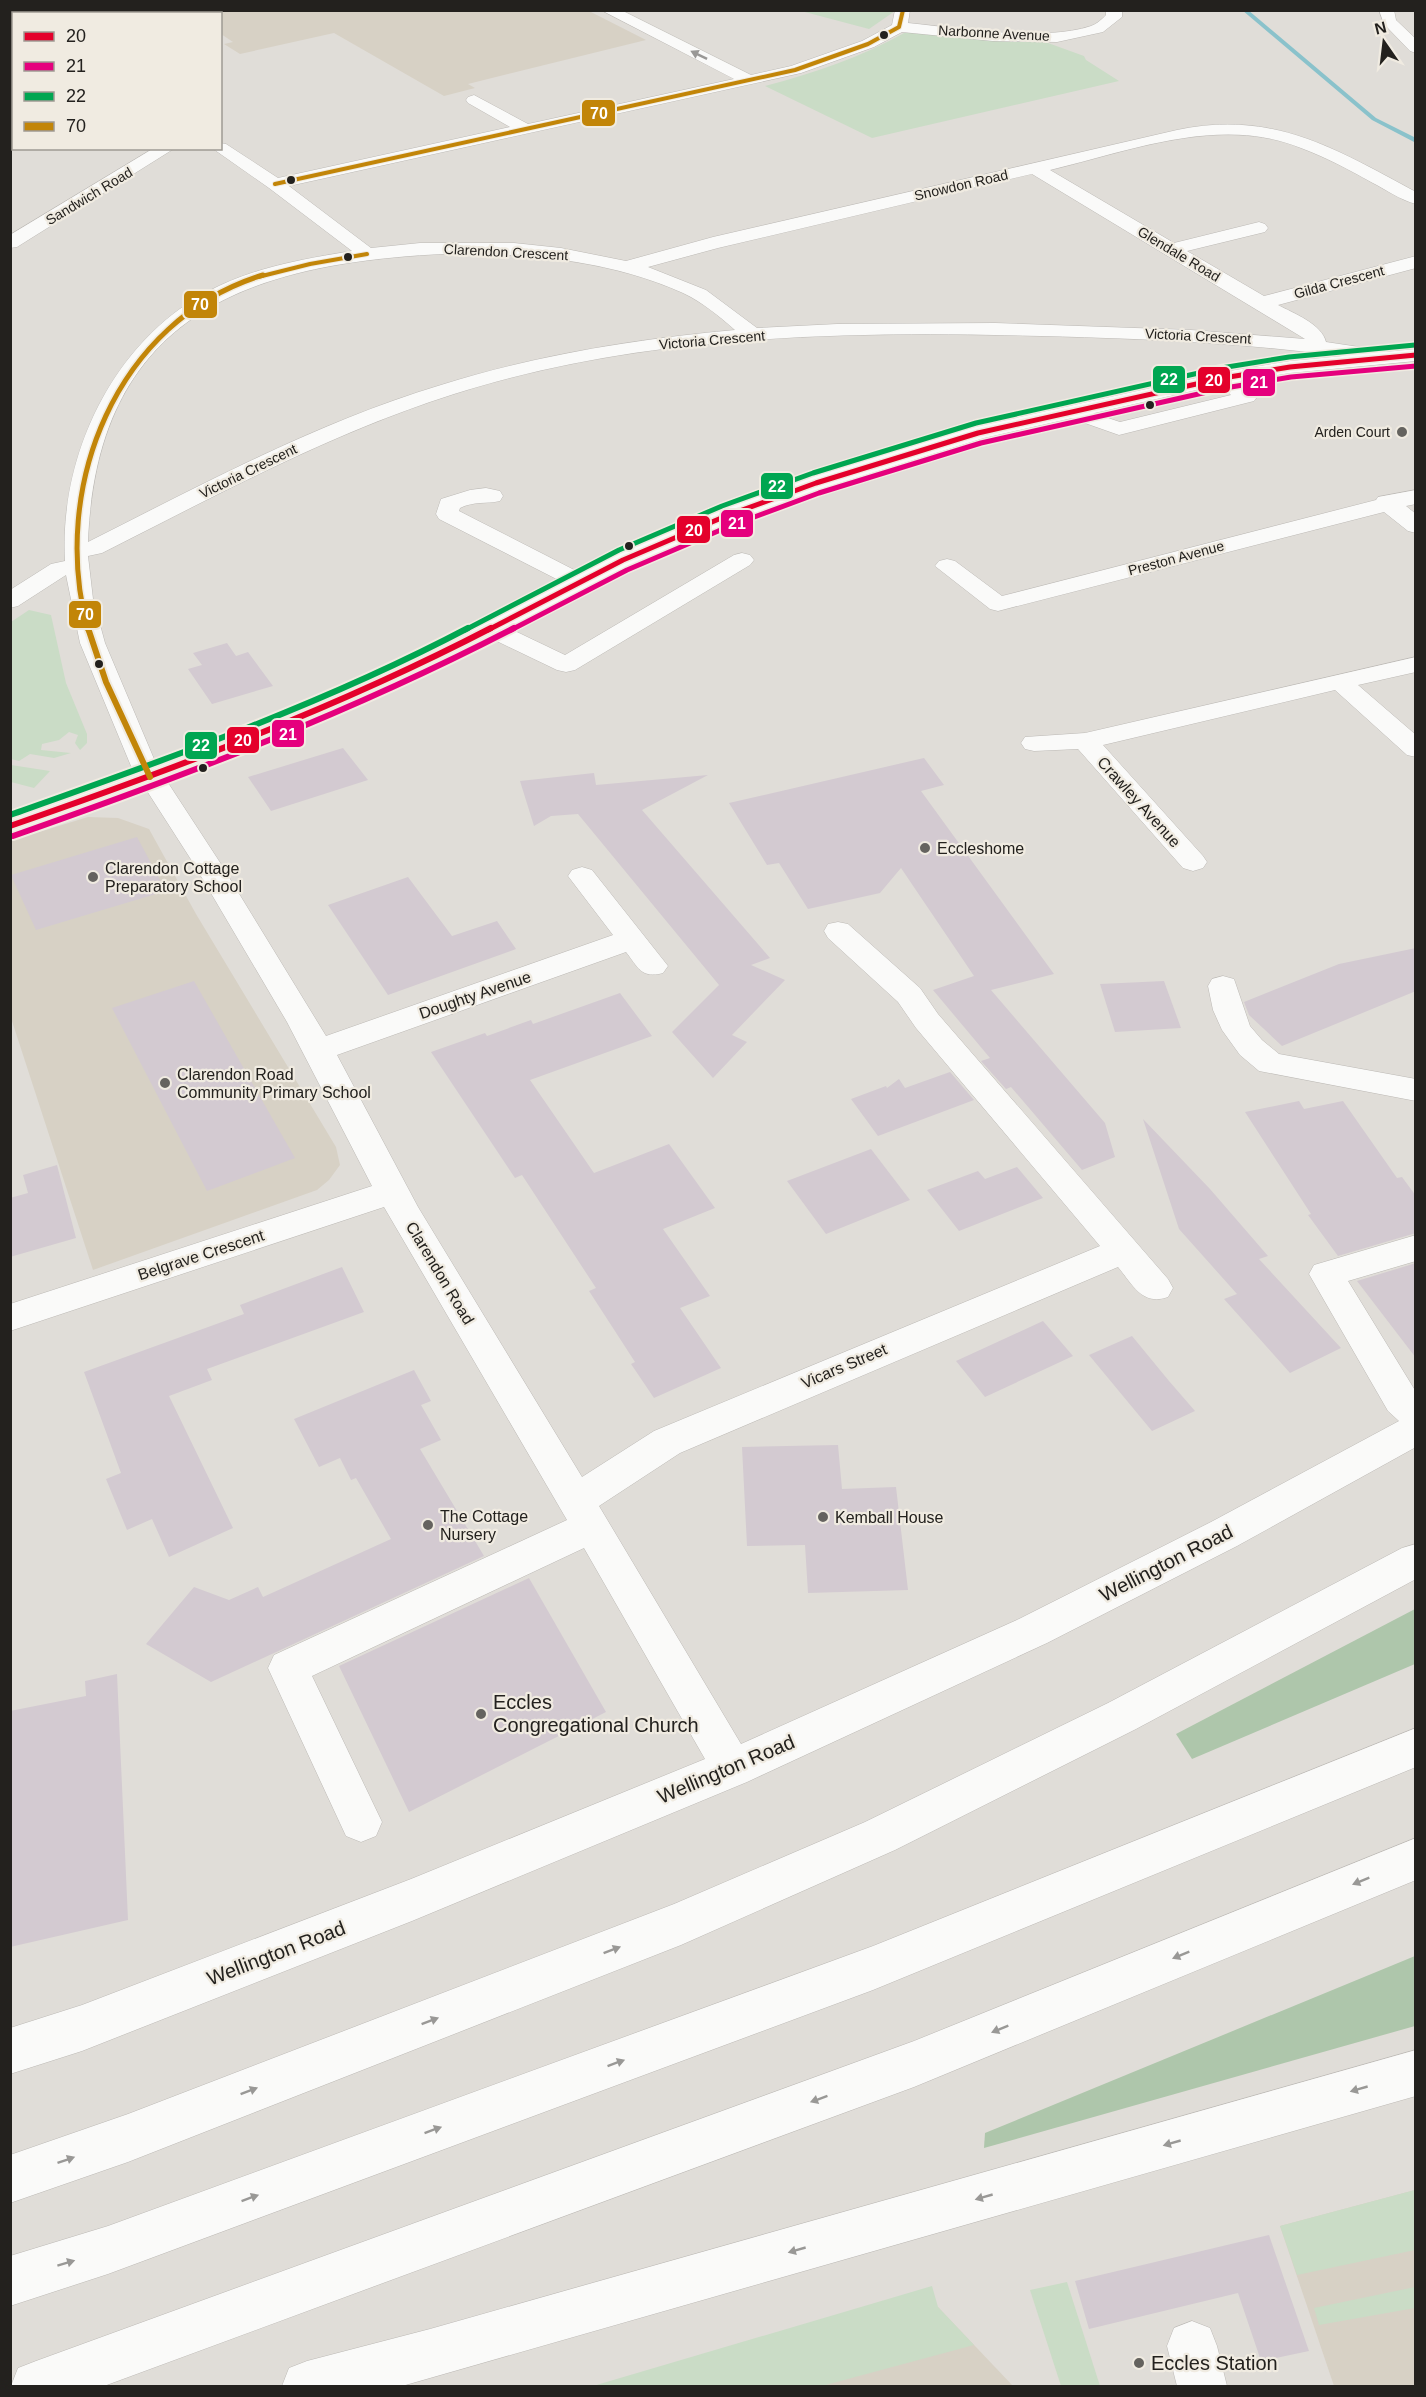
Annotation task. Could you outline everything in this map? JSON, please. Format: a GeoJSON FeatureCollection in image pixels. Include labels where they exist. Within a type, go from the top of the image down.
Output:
{"type":"FeatureCollection","features":[{"type":"Feature","properties":{"kind":"main road"},"geometry":{"type":"LineString","coordinates":[[608,10],[751,81]]}},
{"type":"Feature","properties":{"kind":"main road","name":"Narbonne Avenue"},"geometry":{"type":"LineString","coordinates":[[901,19],[993,36],[1057,37],[1098,29],[1114,17],[1114,10]]}},
{"type":"Feature","properties":{"kind":"main road"},"geometry":{"type":"LineString","coordinates":[[1386,10],[1389,21],[1416,48]]}},
{"type":"Feature","properties":{"kind":"main road"},"geometry":{"type":"LineString","coordinates":[[275,184],[751,81],[829,60],[868,44],[901,19]]}},
{"type":"Feature","properties":{"kind":"main road"},"geometry":{"type":"LineString","coordinates":[[474,100],[527,130]]}},
{"type":"Feature","properties":{"kind":"main road","name":"Snowdon Road"},"geometry":{"type":"LineString","coordinates":[[627,267],[701,246],[1206,129],[1252,129],[1297,139],[1416,199]]}},
{"type":"Feature","properties":{"kind":"main road"},"geometry":{"type":"LineString","coordinates":[[222,149],[275,184],[367,254]]}},
{"type":"Feature","properties":{"kind":"main road","name":"Sandwich Road"},"geometry":{"type":"LineString","coordinates":[[10,243],[164,150]]}},
{"type":"Feature","properties":{"kind":"main road","name":"Glendale Road"},"geometry":{"type":"LineString","coordinates":[[1035,168],[1307,330],[1315,337],[1316,345]]}},
{"type":"Feature","properties":{"kind":"main road"},"geometry":{"type":"LineString","coordinates":[[1172,249],[1259,228]]}},
{"type":"Feature","properties":{"kind":"main road","name":"Clarendon Crescent"},"geometry":{"type":"LineString","coordinates":[[150,777],[101,670],[85,621],[77,559],[84,471],[100,421],[132,367],[158,336],[196,306],[234,287],[299,267],[367,254],[441,248],[483,248],[572,256],[627,267],[690,290],[710,301],[754,335]]}},
{"type":"Feature","properties":{"kind":"main road","name":"Gilda Crescent"},"geometry":{"type":"LineString","coordinates":[[1262,303],[1416,262]]}},
{"type":"Feature","properties":{"kind":"main road","name":"Victoria Crescent"},"geometry":{"type":"LineString","coordinates":[[10,601],[94,548],[236,476],[331,432],[445,390],[521,369],[587,356],[702,339],[754,335],[862,330],[1032,329],[1181,335],[1316,345],[1386,357]]}},
{"type":"Feature","properties":{"kind":"main road"},"geometry":{"type":"LineString","coordinates":[[10,826],[150,777],[311,713],[491,629],[623,560],[726,516],[816,483],[978,433],[1223,378],[1290,367],[1416,355]]}},
{"type":"Feature","properties":{"kind":"main road"},"geometry":{"type":"LineString","coordinates":[[492,496],[474,495],[462,498],[449,504],[447,514],[580,582]]}},
{"type":"Feature","properties":{"kind":"main road","name":"Preston Avenue"},"geometry":{"type":"LineString","coordinates":[[947,566],[998,604],[1416,496]]}},
{"type":"Feature","properties":{"kind":"main road"},"geometry":{"type":"LineString","coordinates":[[1386,502],[1416,526]]}},
{"type":"Feature","properties":{"kind":"main road"},"geometry":{"type":"LineString","coordinates":[[491,629],[566,665],[742,561]]}},
{"type":"Feature","properties":{"kind":"main road"},"geometry":{"type":"LineString","coordinates":[[1034,743],[1085,741],[1416,664]]}},
{"type":"Feature","properties":{"kind":"main road"},"geometry":{"type":"LineString","coordinates":[[1340,682],[1416,749]]}},
{"type":"Feature","properties":{"kind":"main road","name":"Crawley Avenue"},"geometry":{"type":"LineString","coordinates":[[1085,741],[1193,862]]}},
{"type":"Feature","properties":{"kind":"main road","name":"Clarendon Road"},"geometry":{"type":"LineString","coordinates":[[150,777],[186,829],[318,1050],[392,1192],[732,1767]]}},
{"type":"Feature","properties":{"kind":"main road"},"geometry":{"type":"LineString","coordinates":[[582,876],[653,966]]}},
{"type":"Feature","properties":{"kind":"main road"},"geometry":{"type":"LineString","coordinates":[[838,931],[909,994],[927,1021],[1156,1288]]}},
{"type":"Feature","properties":{"kind":"main road","name":"Doughty Avenue"},"geometry":{"type":"LineString","coordinates":[[318,1050],[632,939]]}},
{"type":"Feature","properties":{"kind":"main road"},"geometry":{"type":"LineString","coordinates":[[1223,986],[1225,1006],[1232,1024],[1243,1040],[1270,1063],[1416,1090]]}},
{"type":"Feature","properties":{"kind":"main road","name":"Belgrave Crescent"},"geometry":{"type":"LineString","coordinates":[[10,1318],[392,1192]]}},
{"type":"Feature","properties":{"kind":"main road"},"geometry":{"type":"LineString","coordinates":[[1416,1248],[1326,1274],[1401,1401],[1416,1414]]}},
{"type":"Feature","properties":{"kind":"main road","name":"Vicars Street"},"geometry":{"type":"LineString","coordinates":[[361,1822],[288,1668],[583,1514],[667,1442],[1122,1251]]}},
{"type":"Feature","properties":{"kind":"main road","name":"Wellington Road"},"geometry":{"type":"LineString","coordinates":[[10,2051],[82,2028],[412,1900],[732,1767],[1033,1631],[1224,1534],[1416,1429]]}},
{"type":"Feature","properties":{"kind":"main road"},"geometry":{"type":"LineString","coordinates":[[10,2179],[128,2138],[681,1923],[869,1841],[1122,1716],[1416,1560]]}},
{"type":"Feature","properties":{"kind":"main road"},"geometry":{"type":"LineString","coordinates":[[10,2281],[108,2250],[873,1968],[1416,1748]]}},
{"type":"Feature","properties":{"kind":"main road"},"geometry":{"type":"LineString","coordinates":[[36,2386],[914,2064],[1416,1859]]}},
{"type":"Feature","properties":{"kind":"main road"},"geometry":{"type":"LineString","coordinates":[[307,2386],[441,2351],[1416,2073]]}},
{"type":"Feature","properties":{"kind":"shaded area"},"geometry":{"type":"Polygon","coordinates":[[[187,11],[589,11],[646,40],[468,84],[475,88],[444,96],[334,33],[240,54],[224,44],[233,42],[222,35],[222,12],[187,11]]]}},
{"type":"Feature","properties":{"kind":"shaded area","name":"Clarendon Road Community Primary School"},"geometry":{"type":"Polygon","coordinates":[[[88,817],[118,818],[149,829],[196,914],[336,1147],[340,1165],[329,1180],[317,1190],[93,1270],[11,1018],[10,841],[88,817]]]}},
{"type":"Feature","properties":{"kind":"shaded area"},"geometry":{"type":"Polygon","coordinates":[[[1415,2190],[1415,2386],[1334,2386],[1280,2226],[1415,2190]]]}},
{"type":"Feature","properties":{"kind":"shaded area"},"geometry":{"type":"Polygon","coordinates":[[[938,2307],[1013,2386],[672,2386],[938,2307]]]}},
{"type":"Feature","properties":{"kind":"green space"},"geometry":{"type":"Polygon","coordinates":[[[801,11],[895,11],[869,29],[801,11]]]}},
{"type":"Feature","properties":{"kind":"green space"},"geometry":{"type":"Polygon","coordinates":[[[906,32],[1037,39],[1084,56],[1086,60],[1119,81],[872,138],[765,86],[837,64],[906,32]]]}},
{"type":"Feature","properties":{"kind":"green space"},"geometry":{"type":"Polygon","coordinates":[[[29,610],[51,615],[66,683],[87,734],[87,743],[80,750],[75,743],[78,735],[69,732],[59,740],[42,744],[41,750],[71,753],[54,758],[30,754],[19,761],[11,759],[11,622],[29,610]]]}},
{"type":"Feature","properties":{"kind":"green space"},"geometry":{"type":"Polygon","coordinates":[[[11,765],[50,771],[34,788],[11,782],[11,765]]]}},
{"type":"Feature","properties":{"kind":"green space"},"geometry":{"type":"Polygon","coordinates":[[[1415,1609],[1415,1664],[1192,1759],[1176,1734],[1415,1609]]]}},
{"type":"Feature","properties":{"kind":"green space"},"geometry":{"type":"Polygon","coordinates":[[[1415,1956],[1415,2026],[984,2148],[985,2133],[1415,1956]]]}},
{"type":"Feature","properties":{"kind":"green space"},"geometry":{"type":"Polygon","coordinates":[[[1415,2190],[1415,2250],[1297,2275],[1280,2226],[1415,2190]]]}},
{"type":"Feature","properties":{"kind":"green space"},"geometry":{"type":"Polygon","coordinates":[[[1067,2282],[1100,2386],[1061,2386],[1030,2290],[1067,2282]]]}},
{"type":"Feature","properties":{"kind":"green space"},"geometry":{"type":"Polygon","coordinates":[[[932,2286],[938,2307],[974,2345],[822,2386],[593,2386],[932,2286]]]}},
{"type":"Feature","properties":{"kind":"green space"},"geometry":{"type":"Polygon","coordinates":[[[1415,2287],[1415,2308],[1319,2325],[1314,2308],[1415,2287]]]}},
{"type":"Feature","properties":{"kind":"building"},"geometry":{"type":"Polygon","coordinates":[[[227,643],[236,656],[248,652],[273,686],[212,704],[188,669],[202,665],[193,653],[227,643]]]}},
{"type":"Feature","properties":{"kind":"building"},"geometry":{"type":"Polygon","coordinates":[[[343,748],[368,780],[271,811],[248,777],[343,748]]]}},
{"type":"Feature","properties":{"kind":"building"},"geometry":{"type":"Polygon","coordinates":[[[924,758],[944,785],[921,791],[1054,974],[991,990],[1105,1123],[1115,1157],[1082,1170],[1011,1087],[1006,1089],[981,1061],[990,1058],[933,990],[974,976],[901,868],[880,893],[808,909],[779,863],[767,865],[729,803],[924,758]]]}},
{"type":"Feature","properties":{"kind":"building"},"geometry":{"type":"Polygon","coordinates":[[[594,773],[596,785],[708,775],[642,810],[770,958],[751,965],[785,980],[732,1035],[747,1042],[713,1078],[672,1032],[719,985],[578,814],[551,816],[534,826],[520,781],[594,773]]]}},
{"type":"Feature","properties":{"kind":"building"},"geometry":{"type":"Polygon","coordinates":[[[137,837],[166,891],[36,930],[11,875],[137,837]]]}},
{"type":"Feature","properties":{"kind":"building"},"geometry":{"type":"Polygon","coordinates":[[[408,877],[452,936],[497,921],[516,949],[388,995],[328,905],[408,877]]]}},
{"type":"Feature","properties":{"kind":"building"},"geometry":{"type":"Polygon","coordinates":[[[1416,948],[1416,991],[1282,1046],[1249,1015],[1244,1002],[1339,964],[1416,948]]]}},
{"type":"Feature","properties":{"kind":"building"},"geometry":{"type":"Polygon","coordinates":[[[194,981],[295,1158],[207,1191],[112,1008],[194,981]]]}},
{"type":"Feature","properties":{"kind":"building"},"geometry":{"type":"Polygon","coordinates":[[[1164,981],[1181,1028],[1115,1032],[1100,984],[1164,981]]]}},
{"type":"Feature","properties":{"kind":"building"},"geometry":{"type":"Polygon","coordinates":[[[620,993],[652,1036],[530,1080],[594,1173],[669,1144],[715,1208],[663,1229],[710,1296],[680,1308],[721,1368],[654,1398],[631,1364],[635,1362],[589,1291],[596,1288],[522,1175],[515,1178],[431,1052],[485,1033],[487,1036],[531,1020],[533,1024],[620,993]]]}},
{"type":"Feature","properties":{"kind":"building"},"geometry":{"type":"Polygon","coordinates":[[[950,1072],[974,1100],[878,1136],[851,1099],[886,1086],[887,1088],[899,1079],[905,1088],[950,1072]]]}},
{"type":"Feature","properties":{"kind":"building"},"geometry":{"type":"Polygon","coordinates":[[[1299,1101],[1304,1109],[1343,1101],[1397,1178],[1402,1177],[1416,1196],[1416,1233],[1338,1256],[1308,1215],[1311,1214],[1245,1112],[1299,1101]]]}},
{"type":"Feature","properties":{"kind":"building"},"geometry":{"type":"Polygon","coordinates":[[[1143,1119],[1210,1189],[1268,1256],[1259,1259],[1341,1348],[1290,1373],[1224,1299],[1237,1294],[1179,1229],[1143,1119]]]}},
{"type":"Feature","properties":{"kind":"building"},"geometry":{"type":"Polygon","coordinates":[[[871,1149],[910,1200],[826,1234],[787,1181],[871,1149]]]}},
{"type":"Feature","properties":{"kind":"building"},"geometry":{"type":"Polygon","coordinates":[[[57,1165],[76,1238],[10,1257],[10,1198],[28,1193],[23,1175],[57,1165]]]}},
{"type":"Feature","properties":{"kind":"building"},"geometry":{"type":"Polygon","coordinates":[[[1017,1167],[1043,1198],[959,1231],[927,1190],[978,1171],[985,1179],[1017,1167]]]}},
{"type":"Feature","properties":{"kind":"building"},"geometry":{"type":"Polygon","coordinates":[[[1416,1263],[1416,1358],[1357,1281],[1416,1263]]]}},
{"type":"Feature","properties":{"kind":"building"},"geometry":{"type":"Polygon","coordinates":[[[342,1267],[364,1312],[207,1369],[212,1380],[169,1396],[233,1528],[169,1557],[152,1519],[127,1530],[106,1479],[121,1473],[84,1372],[244,1314],[240,1305],[342,1267]]]}},
{"type":"Feature","properties":{"kind":"building"},"geometry":{"type":"Polygon","coordinates":[[[1043,1321],[1073,1356],[985,1397],[956,1361],[1043,1321]]]}},
{"type":"Feature","properties":{"kind":"building"},"geometry":{"type":"Polygon","coordinates":[[[1132,1336],[1195,1411],[1152,1431],[1089,1355],[1132,1336]]]}},
{"type":"Feature","properties":{"kind":"building"},"geometry":{"type":"Polygon","coordinates":[[[414,1370],[431,1401],[421,1405],[441,1440],[420,1449],[484,1556],[211,1682],[146,1644],[194,1587],[229,1600],[258,1587],[263,1597],[391,1539],[356,1478],[351,1480],[340,1458],[319,1467],[294,1419],[414,1370]]]}},
{"type":"Feature","properties":{"kind":"building","name":"Kemball House"},"geometry":{"type":"Polygon","coordinates":[[[838,1445],[842,1489],[896,1487],[908,1590],[808,1593],[805,1545],[747,1546],[742,1447],[838,1445]]]}},
{"type":"Feature","properties":{"kind":"building"},"geometry":{"type":"Polygon","coordinates":[[[529,1578],[606,1712],[409,1812],[339,1666],[529,1578]]]}},
{"type":"Feature","properties":{"kind":"building"},"geometry":{"type":"Polygon","coordinates":[[[117,1674],[128,1920],[10,1947],[10,1711],[86,1696],[85,1681],[117,1674]]]}},
{"type":"Feature","properties":{"kind":"building"},"geometry":{"type":"Polygon","coordinates":[[[1269,2235],[1309,2351],[1261,2361],[1238,2293],[1089,2329],[1075,2281],[1269,2235]]]}},
{"type":"Feature","properties":{"kind":"waterway"},"geometry":{"type":"LineString","coordinates":[[1244,10],[1374,119],[1416,141]]}},
{"type":"Feature","properties":{"kind":"transit line","name":"70"},"geometry":{"type":"LineString","coordinates":[[275,184],[795,70],[868,44],[899,27],[903,10]]}},
{"type":"Feature","properties":{"kind":"transit line","name":"70"},"geometry":{"type":"LineString","coordinates":[[150,777],[114,701],[98,662],[86,622],[79,575],[78,527],[84,480],[97,434],[117,391],[144,353],[178,320],[218,293],[253,278],[291,268],[367,254]]}},
{"type":"Feature","properties":{"kind":"transit line","name":"22"},"geometry":{"type":"LineString","coordinates":[[10,815],[146,767],[307,703],[452,637],[619,550],[722,506],[813,473],[976,423],[1221,368],[1289,357],[1415,345]]}},
{"type":"Feature","properties":{"kind":"transit line","name":"20"},"geometry":{"type":"LineString","coordinates":[[10,826],[150,777],[311,713],[457,646],[623,560],[726,516],[816,483],[978,433],[1223,378],[1290,367],[1416,355]]}},
{"type":"Feature","properties":{"kind":"transit line","name":"21"},"geometry":{"type":"LineString","coordinates":[[13,836],[154,787],[315,723],[462,655],[627,570],[730,526],[819,493],[981,443],[1225,388],[1291,377],[1416,366]]}},
{"type":"Feature","properties":{"kind":"place","name":"Arden Court"},"geometry":{"type":"Point","coordinates":[1402,432]}},
{"type":"Feature","properties":{"kind":"place","name":"Eccleshome"},"geometry":{"type":"Point","coordinates":[925,848]}},
{"type":"Feature","properties":{"kind":"place","name":"Clarendon Cottage Preparatory School"},"geometry":{"type":"Point","coordinates":[93,877]}},
{"type":"Feature","properties":{"kind":"place","name":"Clarendon Road Community Primary School"},"geometry":{"type":"Point","coordinates":[165,1083]}},
{"type":"Feature","properties":{"kind":"place","name":"Kemball House"},"geometry":{"type":"Point","coordinates":[823,1517]}},
{"type":"Feature","properties":{"kind":"place","name":"The Cottage Nursery"},"geometry":{"type":"Point","coordinates":[428,1525]}},
{"type":"Feature","properties":{"kind":"place","name":"Eccles Congregational Church"},"geometry":{"type":"Point","coordinates":[481,1714]}},
{"type":"Feature","properties":{"kind":"place","name":"Eccles Station"},"geometry":{"type":"Point","coordinates":[1139,2363]}}]}
